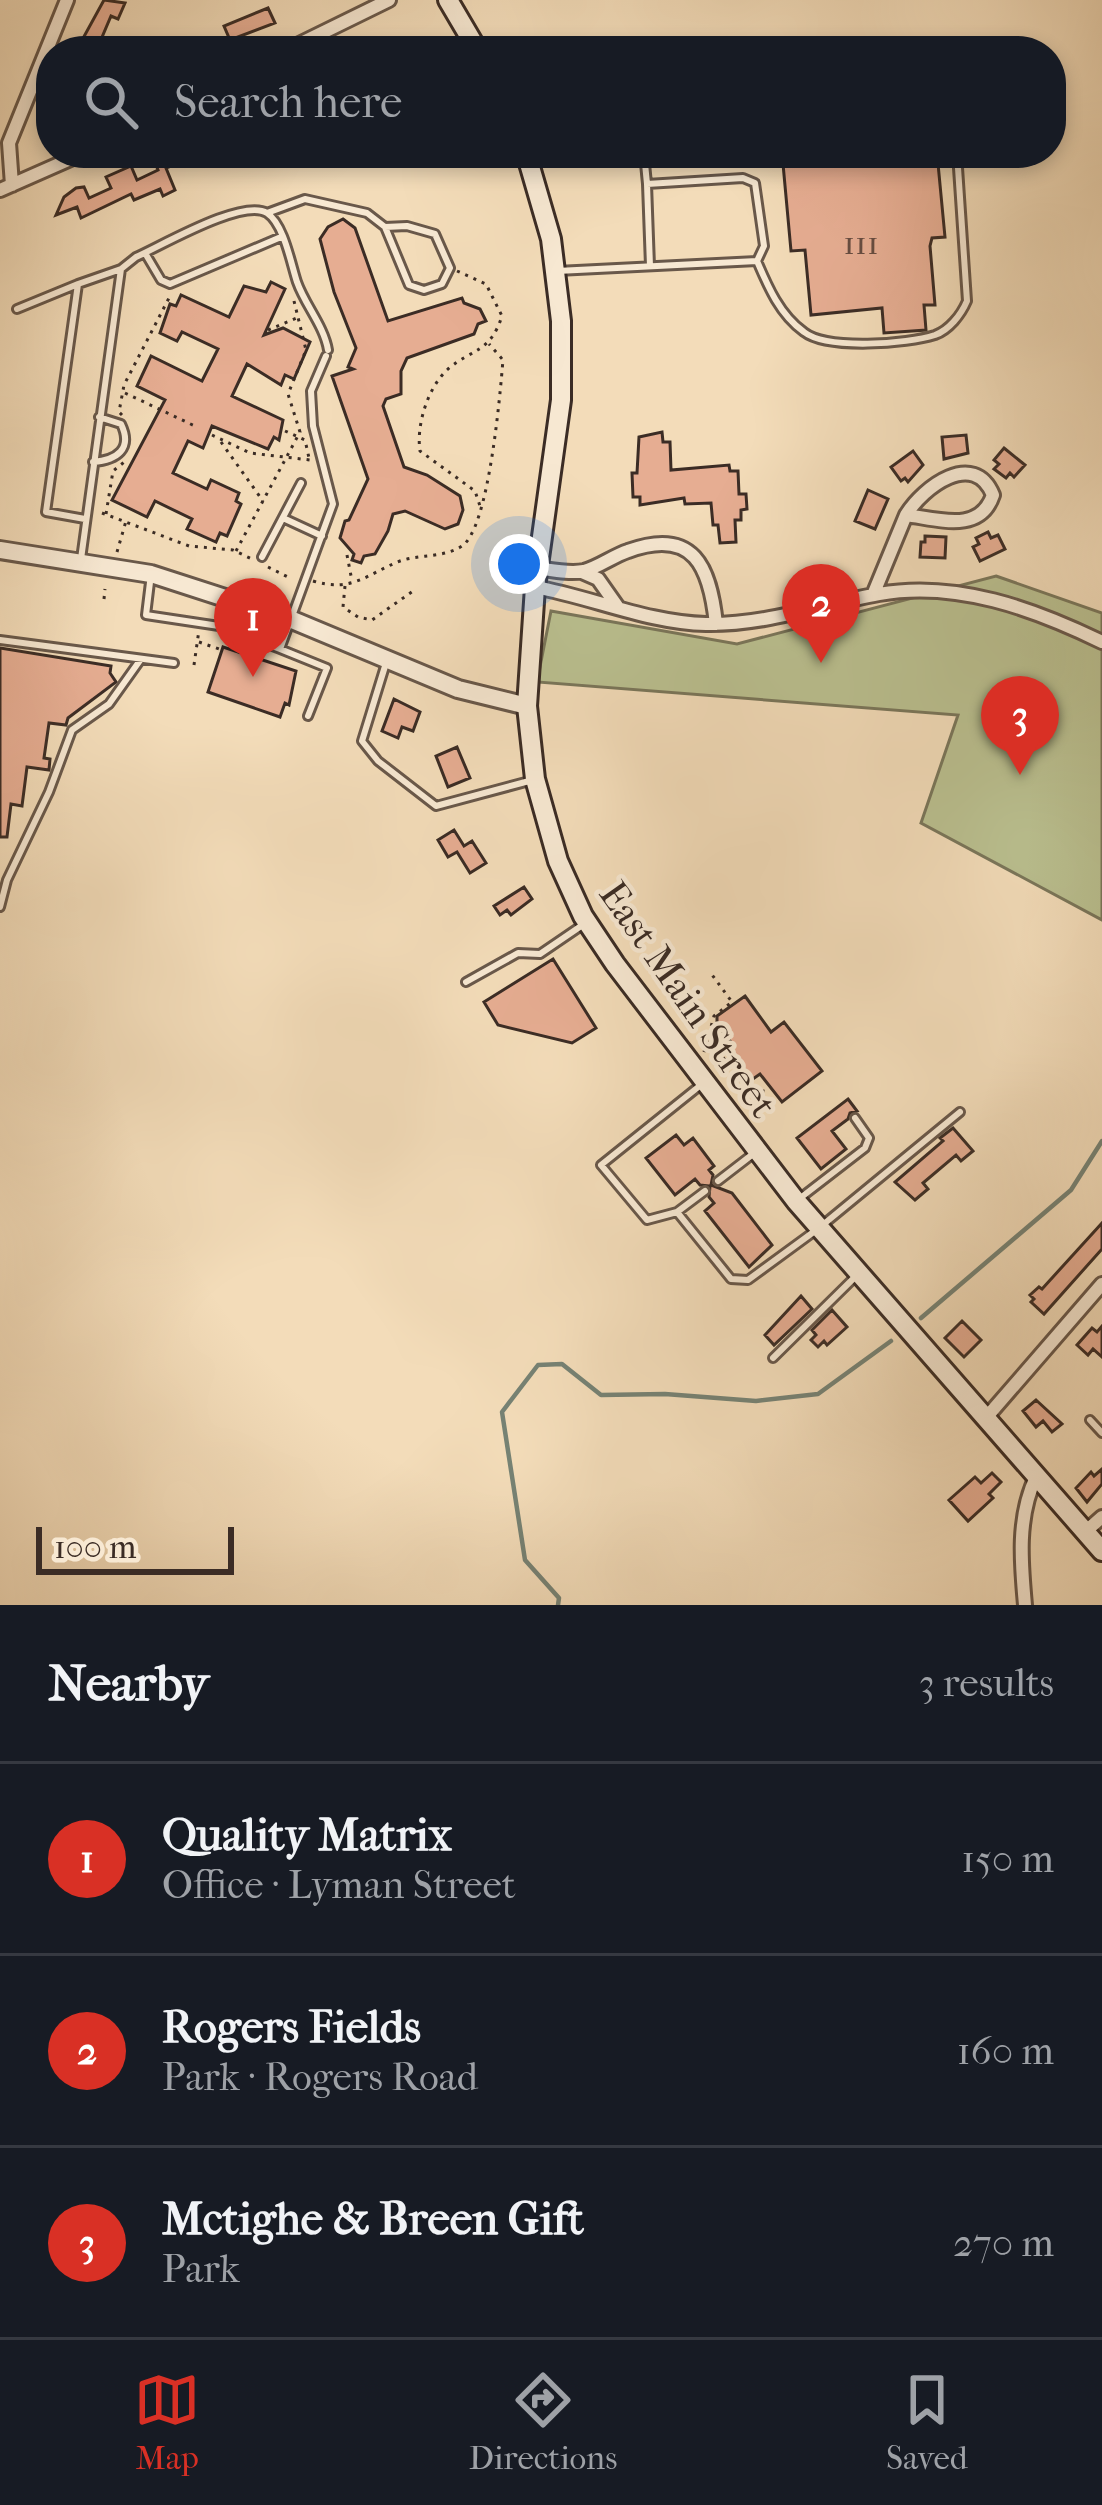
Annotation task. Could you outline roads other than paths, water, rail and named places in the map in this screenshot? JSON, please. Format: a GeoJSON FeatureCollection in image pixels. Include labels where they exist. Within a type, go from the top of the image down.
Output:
{"type":"FeatureCollection","features":[{"type":"Feature","properties":{"kind":"main road"},"geometry":{"type":"LineString","coordinates":[[455,2],[471,36]]}},
{"type":"Feature","properties":{"kind":"main road","name":"East Main Street"},"geometry":{"type":"LineString","coordinates":[[531,168],[557,271],[561,400],[536,578],[527,706],[536,779],[558,861],[587,922],[796,1201],[1102,1551]]}},
{"type":"Feature","properties":{"kind":"street"},"geometry":{"type":"LineString","coordinates":[[53,36],[68,0]]}},
{"type":"Feature","properties":{"kind":"street"},"geometry":{"type":"LineString","coordinates":[[316,36],[389,0]]}},
{"type":"Feature","properties":{"kind":"street"},"geometry":{"type":"LineString","coordinates":[[36,78],[9,143],[6,187],[50,168]]}},
{"type":"Feature","properties":{"kind":"street"},"geometry":{"type":"LineString","coordinates":[[872,596],[906,515],[923,493],[957,474],[971,473],[984,479],[993,496],[988,511],[970,521],[906,515]]}},
{"type":"Feature","properties":{"kind":"street"},"geometry":{"type":"LineString","coordinates":[[536,578],[581,572],[652,544],[680,548],[706,570],[716,624]]}},
{"type":"Feature","properties":{"kind":"street"},"geometry":{"type":"LineString","coordinates":[[0,550],[151,574],[290,619],[458,689],[527,706]]}},
{"type":"Feature","properties":{"kind":"street"},"geometry":{"type":"LineString","coordinates":[[581,572],[598,579],[617,605]]}},
{"type":"Feature","properties":{"kind":"street"},"geometry":{"type":"LineString","coordinates":[[536,578],[679,622],[716,624],[783,616],[872,596],[938,591],[991,599],[1102,642]]}},
{"type":"Feature","properties":{"kind":"street"},"geometry":{"type":"LineString","coordinates":[[985,1419],[1102,1284]]}},
{"type":"Feature","properties":{"kind":"street"},"geometry":{"type":"LineString","coordinates":[[1024,1605],[1021,1560],[1026,1498],[1036,1477]]}},
{"type":"Feature","properties":{"kind":"street"},"geometry":{"type":"LineString","coordinates":[[1085,1532],[1102,1517]]}},
{"type":"Feature","properties":{"kind":"lane"},"geometry":{"type":"LineString","coordinates":[[645,168],[650,266]]}},
{"type":"Feature","properties":{"kind":"lane"},"geometry":{"type":"LineString","coordinates":[[647,184],[755,183],[764,246],[757,261],[771,295],[799,330],[814,339],[845,344],[938,334],[961,315],[967,302],[958,168]]}},
{"type":"Feature","properties":{"kind":"lane"},"geometry":{"type":"LineString","coordinates":[[17,310],[121,268],[245,208],[267,213],[305,199],[368,213],[385,227],[409,285],[424,290],[442,284],[449,268],[435,234],[407,226],[385,227]]}},
{"type":"Feature","properties":{"kind":"lane"},"geometry":{"type":"LineString","coordinates":[[267,213],[322,332],[327,353],[310,391],[333,504],[280,649]]}},
{"type":"Feature","properties":{"kind":"lane"},"geometry":{"type":"LineString","coordinates":[[145,253],[161,280],[170,284],[281,237]]}},
{"type":"Feature","properties":{"kind":"lane"},"geometry":{"type":"LineString","coordinates":[[557,271],[757,261]]}},
{"type":"Feature","properties":{"kind":"lane"},"geometry":{"type":"LineString","coordinates":[[81,562],[121,268]]}},
{"type":"Feature","properties":{"kind":"lane"},"geometry":{"type":"LineString","coordinates":[[78,284],[46,512],[85,519]]}},
{"type":"Feature","properties":{"kind":"lane"},"geometry":{"type":"LineString","coordinates":[[93,462],[112,460],[124,450],[127,436],[121,424],[99,417]]}},
{"type":"Feature","properties":{"kind":"lane"},"geometry":{"type":"LineString","coordinates":[[262,557],[301,483]]}},
{"type":"Feature","properties":{"kind":"lane"},"geometry":{"type":"LineString","coordinates":[[283,518],[322,536]]}},
{"type":"Feature","properties":{"kind":"lane"},"geometry":{"type":"LineString","coordinates":[[151,574],[146,615],[219,626],[327,668],[308,716]]}},
{"type":"Feature","properties":{"kind":"lane"},"geometry":{"type":"LineString","coordinates":[[0,640],[174,663]]}},
{"type":"Feature","properties":{"kind":"lane"},"geometry":{"type":"LineString","coordinates":[[0,907],[7,880],[50,792],[72,730],[110,704],[141,659]]}},
{"type":"Feature","properties":{"kind":"lane"},"geometry":{"type":"LineString","coordinates":[[387,660],[362,741],[378,761],[436,806],[536,779]]}},
{"type":"Feature","properties":{"kind":"lane"},"geometry":{"type":"LineString","coordinates":[[466,982],[518,953],[540,954],[587,922]]}},
{"type":"Feature","properties":{"kind":"lane"},"geometry":{"type":"LineString","coordinates":[[705,1082],[601,1165],[647,1220],[677,1212],[705,1191]]}},
{"type":"Feature","properties":{"kind":"lane"},"geometry":{"type":"LineString","coordinates":[[677,1212],[731,1280],[748,1280],[960,1112]]}},
{"type":"Feature","properties":{"kind":"lane"},"geometry":{"type":"LineString","coordinates":[[796,1201],[865,1148],[869,1138],[855,1118]]}},
{"type":"Feature","properties":{"kind":"lane"},"geometry":{"type":"LineString","coordinates":[[718,1181],[758,1151]]}},
{"type":"Feature","properties":{"kind":"lane"},"geometry":{"type":"LineString","coordinates":[[773,1358],[859,1274]]}},
{"type":"Feature","properties":{"kind":"lane"},"geometry":{"type":"LineString","coordinates":[[1090,1420],[1102,1433]]}},
{"type":"Feature","properties":{"kind":"waterway"},"geometry":{"type":"LineString","coordinates":[[921,1318],[1071,1190],[1102,1141]]}},
{"type":"Feature","properties":{"kind":"waterway"},"geometry":{"type":"LineString","coordinates":[[558,1605],[559,1598],[525,1560],[502,1412],[538,1365],[562,1364],[601,1395],[756,1401],[818,1394],[891,1341]]}},
{"type":"Feature","properties":{"kind":"place","name":"Rogers Fields"},"geometry":{"type":"Point","coordinates":[821,663]}},
{"type":"Feature","properties":{"kind":"place","name":"Quality Matrix"},"geometry":{"type":"Point","coordinates":[253,677]}},
{"type":"Feature","properties":{"kind":"place","name":"Mctighe & Breen Gift"},"geometry":{"type":"Point","coordinates":[1020,775]}}]}
